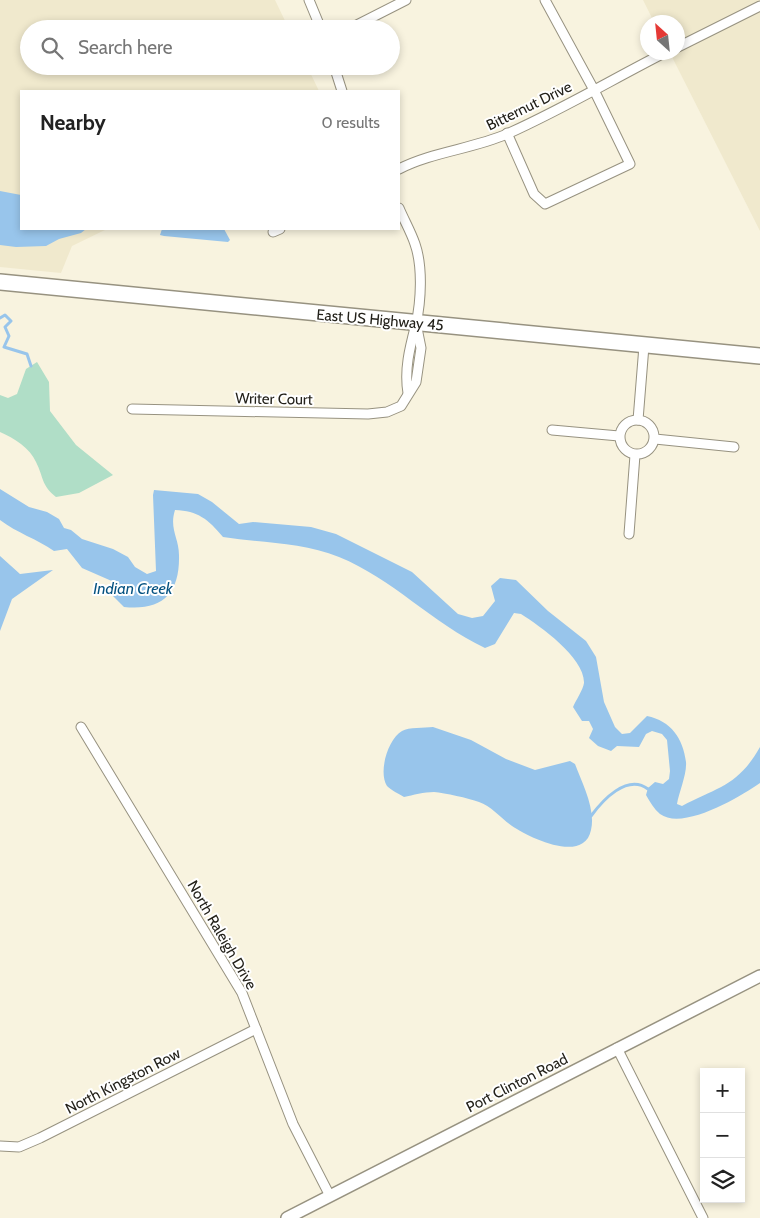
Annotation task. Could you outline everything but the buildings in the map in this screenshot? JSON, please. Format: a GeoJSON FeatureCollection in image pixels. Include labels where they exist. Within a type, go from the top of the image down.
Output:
{"type":"FeatureCollection","features":[{"type":"Feature","properties":{"kind":"main road","name":"East US Highway 45"},"geometry":{"type":"LineString","coordinates":[[0,282],[760,356]]}},
{"type":"Feature","properties":{"kind":"street"},"geometry":{"type":"LineString","coordinates":[[309,0],[317,20]]}},
{"type":"Feature","properties":{"kind":"street"},"geometry":{"type":"LineString","coordinates":[[367,20],[406,0]]}},
{"type":"Feature","properties":{"kind":"street"},"geometry":{"type":"LineString","coordinates":[[507,134],[534,194],[545,204],[630,164],[594,90],[545,0]]}},
{"type":"Feature","properties":{"kind":"street"},"geometry":{"type":"LineString","coordinates":[[685,44],[760,6]]}},
{"type":"Feature","properties":{"kind":"street","name":"Bitternut Drive"},"geometry":{"type":"LineString","coordinates":[[400,168],[413,162],[472,147],[507,134],[651,60]]}},
{"type":"Feature","properties":{"kind":"street"},"geometry":{"type":"LineString","coordinates":[[337,75],[342,90]]}},
{"type":"Feature","properties":{"kind":"street","name":"Writer Court"},"geometry":{"type":"LineString","coordinates":[[132,409],[368,414],[387,412],[400,406],[408,393],[406,381],[409,346],[416,323],[420,274],[415,245],[400,210]]}},
{"type":"Feature","properties":{"kind":"street"},"geometry":{"type":"LineString","coordinates":[[638,420],[644,346]]}},
{"type":"Feature","properties":{"kind":"street"},"geometry":{"type":"LineString","coordinates":[[638,420],[652,428],[655,439],[650,450],[635,455],[623,448],[619,436],[624,426],[638,420]]}},
{"type":"Feature","properties":{"kind":"street"},"geometry":{"type":"LineString","coordinates":[[552,430],[619,436]]}},
{"type":"Feature","properties":{"kind":"street"},"geometry":{"type":"LineString","coordinates":[[655,439],[734,448]]}},
{"type":"Feature","properties":{"kind":"street"},"geometry":{"type":"LineString","coordinates":[[629,534],[635,455]]}},
{"type":"Feature","properties":{"kind":"street","name":"North Raleigh Drive"},"geometry":{"type":"LineString","coordinates":[[81,727],[242,993],[292,1124],[330,1196]]}},
{"type":"Feature","properties":{"kind":"street","name":"Port Clinton Road"},"geometry":{"type":"LineString","coordinates":[[287,1218],[760,976]]}},
{"type":"Feature","properties":{"kind":"street","name":"North Kingston Row"},"geometry":{"type":"LineString","coordinates":[[0,1146],[19,1147],[40,1138],[256,1029]]}},
{"type":"Feature","properties":{"kind":"street"},"geometry":{"type":"LineString","coordinates":[[617,1048],[703,1218]]}},
{"type":"Feature","properties":{"kind":"shaded area"},"geometry":{"type":"Polygon","coordinates":[[[0,0],[275,0],[285,20],[20,20],[20,75],[311,75],[319,90],[20,90],[20,230],[105,230],[72,246],[61,273],[0,267],[0,0]]]}},
{"type":"Feature","properties":{"kind":"shaded area"},"geometry":{"type":"Polygon","coordinates":[[[643,0],[760,0],[760,231],[674,60],[685,60],[685,15],[650,15],[643,0]]]}},
{"type":"Feature","properties":{"kind":"green space"},"geometry":{"type":"Polygon","coordinates":[[[37,362],[49,382],[50,411],[76,445],[113,475],[79,493],[56,497],[45,485],[30,452],[16,440],[0,432],[0,395],[8,398],[17,394],[26,369],[37,362]]]}},
{"type":"Feature","properties":{"kind":"water"},"geometry":{"type":"Polygon","coordinates":[[[0,191],[20,195],[20,230],[85,230],[81,233],[59,239],[46,246],[16,247],[0,245],[0,191]]]}},
{"type":"Feature","properties":{"kind":"water"},"geometry":{"type":"Polygon","coordinates":[[[162,230],[225,230],[230,240],[228,242],[160,235],[162,230]]]}},
{"type":"Feature","properties":{"kind":"water","name":"Indian Creek"},"geometry":{"type":"Polygon","coordinates":[[[0,489],[29,507],[47,512],[59,519],[64,528],[71,530],[82,539],[113,549],[128,557],[135,567],[147,574],[156,571],[154,490],[198,494],[212,502],[239,524],[253,522],[311,527],[336,534],[412,572],[458,614],[472,618],[483,616],[495,601],[491,586],[500,578],[516,580],[548,611],[586,641],[596,657],[604,702],[615,727],[622,734],[630,733],[647,716],[669,726],[679,738],[686,762],[677,804],[682,806],[735,778],[744,770],[760,747],[760,783],[726,803],[696,815],[670,818],[660,814],[646,795],[648,788],[655,782],[663,784],[669,779],[667,740],[662,734],[652,731],[646,734],[639,747],[617,746],[611,751],[598,746],[589,738],[593,729],[589,721],[582,721],[573,707],[584,683],[577,663],[570,653],[550,635],[521,614],[514,613],[495,644],[485,648],[447,626],[377,577],[339,557],[311,548],[223,537],[202,517],[190,512],[175,510],[173,523],[179,555],[176,580],[172,590],[158,603],[137,608],[124,607],[113,596],[114,582],[82,568],[67,549],[54,551],[0,520],[0,489]]]}},
{"type":"Feature","properties":{"kind":"water"},"geometry":{"type":"Polygon","coordinates":[[[0,556],[20,574],[53,570],[12,599],[0,631],[0,556]]]}},
{"type":"Feature","properties":{"kind":"water"},"geometry":{"type":"Polygon","coordinates":[[[433,727],[471,740],[506,759],[535,770],[570,761],[575,764],[588,796],[592,814],[591,830],[586,840],[578,845],[568,847],[543,842],[512,826],[488,806],[479,802],[434,792],[404,797],[391,789],[384,780],[384,765],[392,741],[402,731],[413,728],[433,727]]]}},
{"type":"Feature","properties":{"kind":"waterway"},"geometry":{"type":"LineString","coordinates":[[0,318],[5,315],[11,321],[5,327],[9,336],[4,347],[27,354],[31,366]]}},
{"type":"Feature","properties":{"kind":"waterway"},"geometry":{"type":"LineString","coordinates":[[591,816],[608,797],[624,787],[632,784],[648,789]]}}]}
